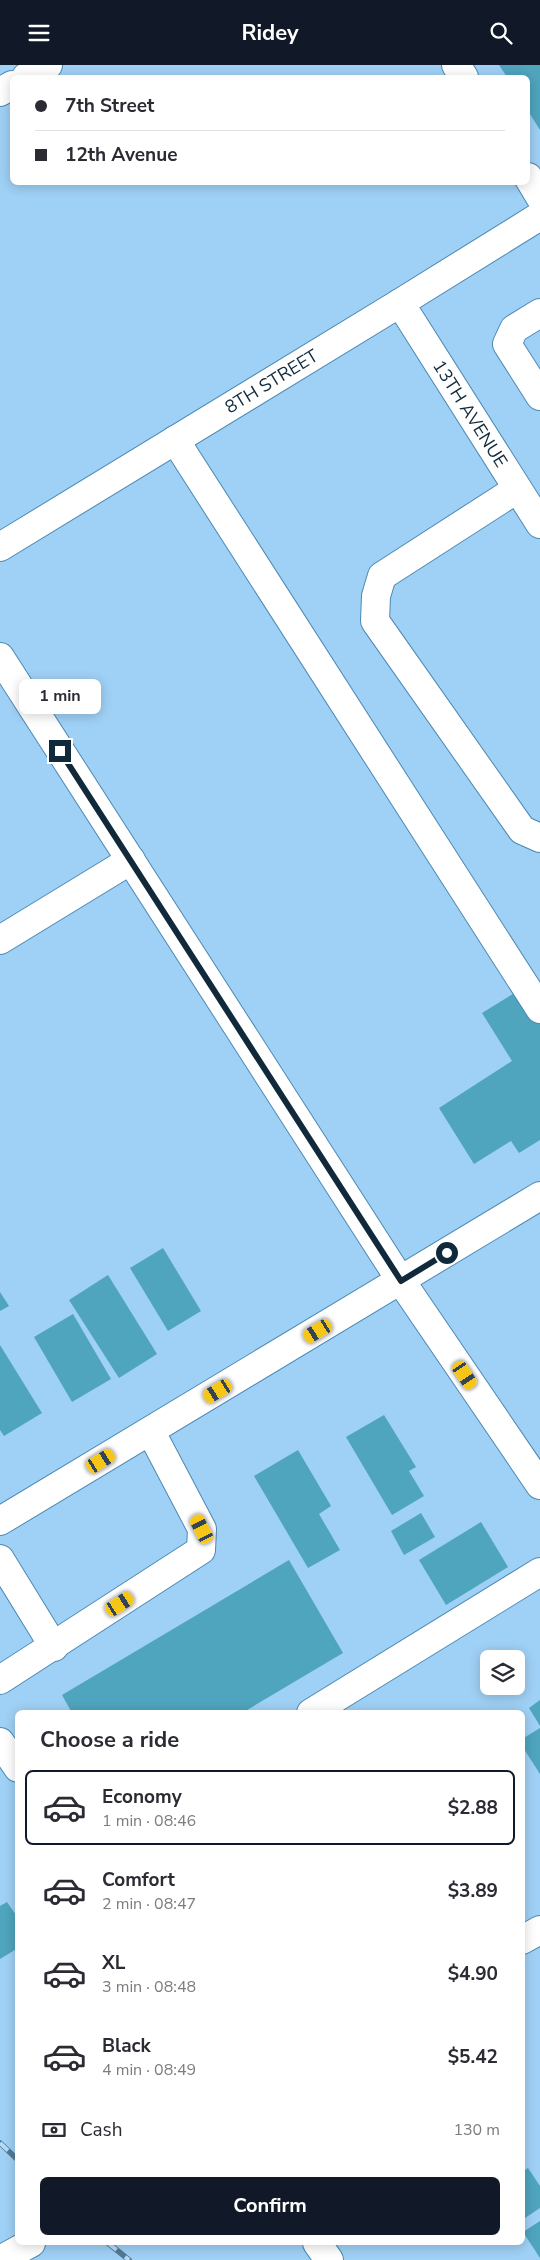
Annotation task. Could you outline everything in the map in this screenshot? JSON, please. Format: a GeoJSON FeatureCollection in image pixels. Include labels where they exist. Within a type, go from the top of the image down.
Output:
{"type":"FeatureCollection","features":[{"type":"Feature","properties":{"kind":"street"},"geometry":{"type":"LineString","coordinates":[[30,75],[48,65]]}},
{"type":"Feature","properties":{"kind":"street"},"geometry":{"type":"LineString","coordinates":[[530,180],[540,197]]}},
{"type":"Feature","properties":{"kind":"street","name":"8TH STREET"},"geometry":{"type":"LineString","coordinates":[[0,547],[400,303],[540,215]]}},
{"type":"Feature","properties":{"kind":"street","name":"13TH AVENUE"},"geometry":{"type":"LineString","coordinates":[[400,303],[540,525]]}},
{"type":"Feature","properties":{"kind":"street"},"geometry":{"type":"LineString","coordinates":[[540,313],[514,329],[507,344],[540,396]]}},
{"type":"Feature","properties":{"kind":"street"},"geometry":{"type":"LineString","coordinates":[[175,440],[540,1009]]}},
{"type":"Feature","properties":{"kind":"street"},"geometry":{"type":"LineString","coordinates":[[517,489],[382,576],[376,596],[375,621],[522,830],[540,838]]}},
{"type":"Feature","properties":{"kind":"street"},"geometry":{"type":"LineString","coordinates":[[0,657],[401,1281],[540,1485]]}},
{"type":"Feature","properties":{"kind":"street"},"geometry":{"type":"LineString","coordinates":[[0,940],[130,860]]}},
{"type":"Feature","properties":{"kind":"street"},"geometry":{"type":"LineString","coordinates":[[0,1521],[540,1197]]}},
{"type":"Feature","properties":{"kind":"street"},"geometry":{"type":"LineString","coordinates":[[0,1680],[54,1647],[201,1550],[202,1529],[151,1432]]}},
{"type":"Feature","properties":{"kind":"street"},"geometry":{"type":"LineString","coordinates":[[0,1559],[54,1647]]}},
{"type":"Feature","properties":{"kind":"street"},"geometry":{"type":"LineString","coordinates":[[316,1710],[540,1572]]}},
{"type":"Feature","properties":{"kind":"street"},"geometry":{"type":"LineString","coordinates":[[0,1742],[15,1764]]}},
{"type":"Feature","properties":{"kind":"street"},"geometry":{"type":"LineString","coordinates":[[525,1938],[540,1930]]}},
{"type":"Feature","properties":{"kind":"street"},"geometry":{"type":"LineString","coordinates":[[0,2260],[27,2245]]}},
{"type":"Feature","properties":{"kind":"street"},"geometry":{"type":"LineString","coordinates":[[318,2245],[329,2260]]}},
{"type":"Feature","properties":{"kind":"building"},"geometry":{"type":"Polygon","coordinates":[[[499,65],[540,65],[540,130],[530,114],[530,75],[506,75],[499,65]]]}},
{"type":"Feature","properties":{"kind":"building"},"geometry":{"type":"Polygon","coordinates":[[[524,987],[540,1013],[540,1140],[519,1153],[511,1141],[474,1164],[439,1108],[512,1061],[482,1013],[524,987]]]}},
{"type":"Feature","properties":{"kind":"building"},"geometry":{"type":"Polygon","coordinates":[[[163,1248],[201,1311],[168,1331],[130,1268],[163,1248]]]}},
{"type":"Feature","properties":{"kind":"building"},"geometry":{"type":"Polygon","coordinates":[[[108,1275],[157,1354],[119,1378],[69,1300],[108,1275]]]}},
{"type":"Feature","properties":{"kind":"building"},"geometry":{"type":"Polygon","coordinates":[[[0,1292],[9,1306],[0,1311],[0,1292]]]}},
{"type":"Feature","properties":{"kind":"building"},"geometry":{"type":"Polygon","coordinates":[[[73,1314],[111,1379],[72,1402],[34,1337],[73,1314]]]}},
{"type":"Feature","properties":{"kind":"building"},"geometry":{"type":"Polygon","coordinates":[[[0,1345],[42,1413],[4,1436],[0,1430],[0,1345]]]}},
{"type":"Feature","properties":{"kind":"building"},"geometry":{"type":"Polygon","coordinates":[[[384,1415],[416,1467],[409,1471],[424,1496],[392,1515],[346,1437],[384,1415]]]}},
{"type":"Feature","properties":{"kind":"building"},"geometry":{"type":"Polygon","coordinates":[[[298,1450],[331,1506],[319,1514],[340,1550],[308,1568],[254,1476],[298,1450]]]}},
{"type":"Feature","properties":{"kind":"building"},"geometry":{"type":"Polygon","coordinates":[[[421,1513],[435,1537],[404,1555],[391,1531],[421,1513]]]}},
{"type":"Feature","properties":{"kind":"building"},"geometry":{"type":"Polygon","coordinates":[[[481,1522],[508,1567],[446,1605],[419,1560],[481,1522]]]}},
{"type":"Feature","properties":{"kind":"building"},"geometry":{"type":"Polygon","coordinates":[[[289,1560],[343,1653],[247,1710],[70,1710],[62,1695],[289,1560]]]}},
{"type":"Feature","properties":{"kind":"building"},"geometry":{"type":"Polygon","coordinates":[[[540,1700],[540,1726],[529,1708],[540,1700]]]}},
{"type":"Feature","properties":{"kind":"building"},"geometry":{"type":"Polygon","coordinates":[[[540,1728],[540,1774],[525,1751],[525,1737],[540,1728]]]}},
{"type":"Feature","properties":{"kind":"building"},"geometry":{"type":"Polygon","coordinates":[[[7,1902],[15,1914],[15,1950],[0,1959],[0,1906],[7,1902]]]}},
{"type":"Feature","properties":{"kind":"building"},"geometry":{"type":"Polygon","coordinates":[[[528,2168],[540,2186],[540,2208],[525,2218],[525,2170],[528,2168]]]}},
{"type":"Feature","properties":{"kind":"building"},"geometry":{"type":"Polygon","coordinates":[[[540,2221],[540,2258],[525,2235],[525,2231],[540,2221]]]}},
{"type":"Feature","properties":{"kind":"railway"},"geometry":{"type":"LineString","coordinates":[[0,2143],[15,2157]]}},
{"type":"Feature","properties":{"kind":"railway"},"geometry":{"type":"LineString","coordinates":[[110,2245],[129,2260]]}},
{"type":"Feature","properties":{"kind":"route"},"geometry":{"type":"LineString","coordinates":[[60,751],[401,1281],[447,1253]]}}]}
